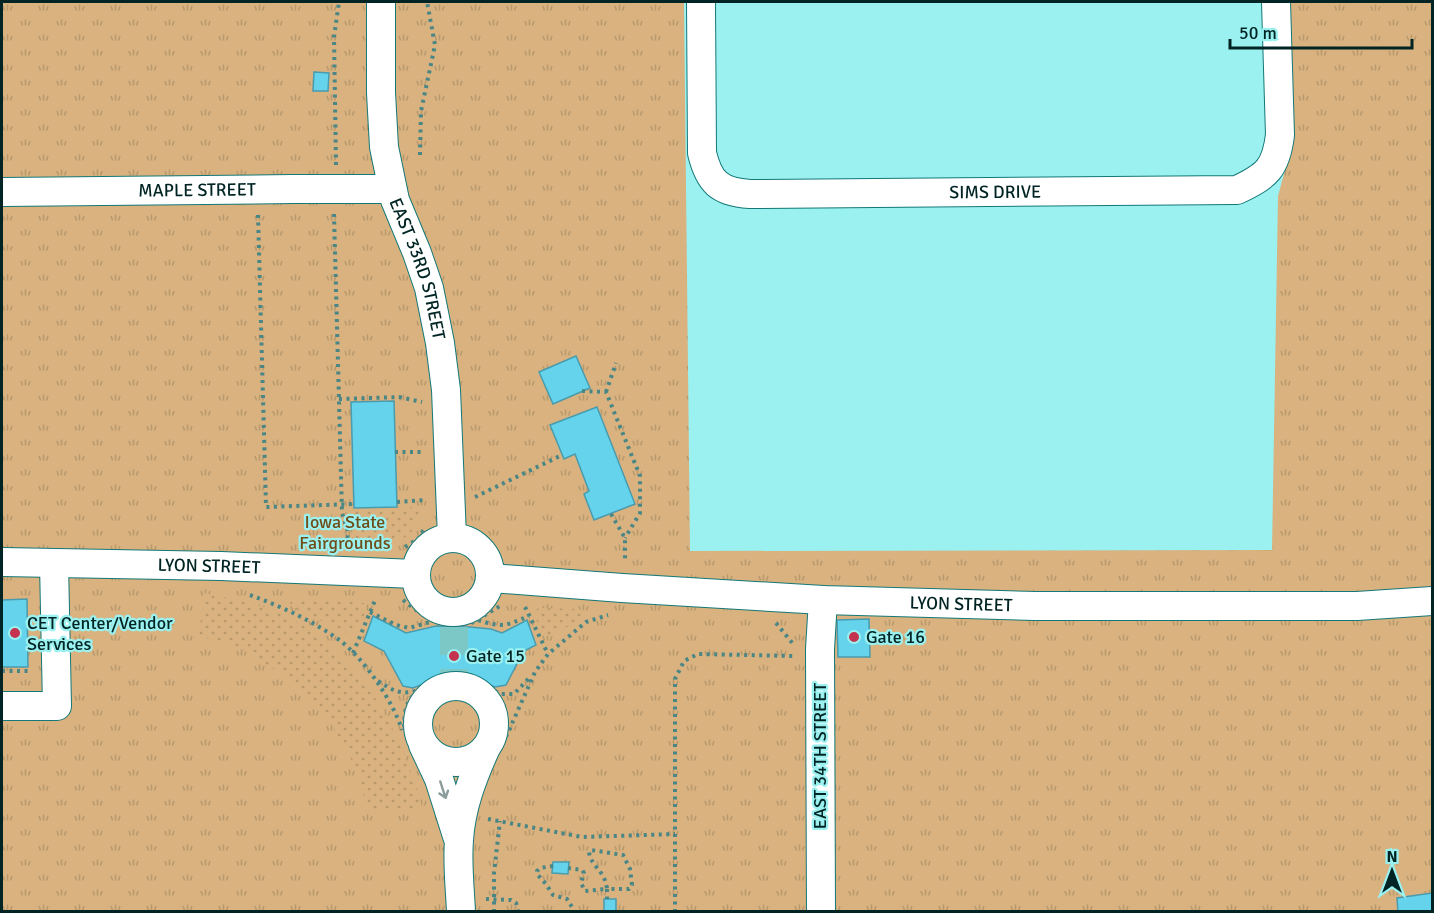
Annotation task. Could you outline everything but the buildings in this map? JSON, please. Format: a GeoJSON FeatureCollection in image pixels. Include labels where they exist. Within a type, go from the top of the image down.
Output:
{"type":"FeatureCollection","features":[{"type":"Feature","properties":{"kind":"street","name":"EAST 33RD STREET"},"geometry":{"type":"LineString","coordinates":[[381,2],[381,93],[384,147],[394,200],[429,288],[440,343],[446,390],[434,500],[452,537]]}},
{"type":"Feature","properties":{"kind":"street","name":"SIMS DRIVE"},"geometry":{"type":"LineString","coordinates":[[701,2],[702,153],[706,171],[717,185],[734,193],[750,194],[1237,190],[1258,180],[1270,168],[1278,152],[1280,135],[1276,2]]}},
{"type":"Feature","properties":{"kind":"street","name":"MAPLE STREET"},"geometry":{"type":"LineString","coordinates":[[2,192],[335,200],[392,189]]}},
{"type":"Feature","properties":{"kind":"street"},"geometry":{"type":"LineString","coordinates":[[452,537],[476,544],[490,565],[491,578],[483,598],[455,620],[426,601],[420,593],[416,574],[417,563],[431,544],[452,537]]}},
{"type":"Feature","properties":{"kind":"street","name":"LYON STREET"},"geometry":{"type":"LineString","coordinates":[[2,562],[221,566],[416,574]]}},
{"type":"Feature","properties":{"kind":"street"},"geometry":{"type":"LineString","coordinates":[[2,706],[57,706],[54,563]]}},
{"type":"Feature","properties":{"kind":"street","name":"LYON STREET"},"geometry":{"type":"LineString","coordinates":[[491,578],[620,600],[822,600],[1035,606],[1357,606],[1432,601]]}},
{"type":"Feature","properties":{"kind":"street","name":"EAST 34TH STREET"},"geometry":{"type":"LineString","coordinates":[[821,912],[820,657],[822,600]]}},
{"type":"Feature","properties":{"kind":"street"},"geometry":{"type":"LineString","coordinates":[[412,737],[417,729],[418,716],[423,704],[431,694],[454,681],[476,691],[491,708],[494,718],[491,740],[494,747]]}},
{"type":"Feature","properties":{"kind":"street"},"geometry":{"type":"LineString","coordinates":[[412,737],[438,759],[450,762],[463,762],[475,758],[494,747]]}},
{"type":"Feature","properties":{"kind":"street"},"geometry":{"type":"LineString","coordinates":[[412,737],[440,779],[459,841]]}},
{"type":"Feature","properties":{"kind":"street"},"geometry":{"type":"LineString","coordinates":[[460,905],[459,841],[463,811],[471,782],[494,747]]}},
{"type":"Feature","properties":{"kind":"path"},"geometry":{"type":"LineString","coordinates":[[339,2],[334,37],[335,200],[341,504],[348,532],[347,549]]}},
{"type":"Feature","properties":{"kind":"path"},"geometry":{"type":"LineString","coordinates":[[420,155],[421,111],[435,45],[427,2]]}},
{"type":"Feature","properties":{"kind":"path"},"geometry":{"type":"LineString","coordinates":[[258,204],[266,507],[354,504]]}},
{"type":"Feature","properties":{"kind":"path"},"geometry":{"type":"LineString","coordinates":[[491,690],[501,694],[514,694],[548,654],[586,622],[620,600],[625,538],[640,513],[640,476],[606,392],[616,363]]}},
{"type":"Feature","properties":{"kind":"path"},"geometry":{"type":"LineString","coordinates":[[582,391],[606,392]]}},
{"type":"Feature","properties":{"kind":"path"},"geometry":{"type":"LineString","coordinates":[[339,399],[399,397],[424,402],[424,397]]}},
{"type":"Feature","properties":{"kind":"path"},"geometry":{"type":"LineString","coordinates":[[395,452],[427,452]]}},
{"type":"Feature","properties":{"kind":"path"},"geometry":{"type":"LineString","coordinates":[[397,502],[471,499],[562,455]]}},
{"type":"Feature","properties":{"kind":"path"},"geometry":{"type":"LineString","coordinates":[[611,514],[625,538]]}},
{"type":"Feature","properties":{"kind":"path"},"geometry":{"type":"LineString","coordinates":[[404,547],[418,539],[425,530],[426,524]]}},
{"type":"Feature","properties":{"kind":"path"},"geometry":{"type":"LineString","coordinates":[[353,653],[378,594]]}},
{"type":"Feature","properties":{"kind":"path"},"geometry":{"type":"LineString","coordinates":[[250,595],[304,618],[339,640],[353,653],[383,690],[400,723],[412,737]]}},
{"type":"Feature","properties":{"kind":"path"},"geometry":{"type":"LineString","coordinates":[[523,601],[548,654]]}},
{"type":"Feature","properties":{"kind":"path"},"geometry":{"type":"LineString","coordinates":[[370,612],[396,625],[408,628],[455,620],[499,626],[511,624],[529,616]]}},
{"type":"Feature","properties":{"kind":"path"},"geometry":{"type":"LineString","coordinates":[[675,912],[675,679],[684,661],[698,654],[820,657]]}},
{"type":"Feature","properties":{"kind":"path"},"geometry":{"type":"LineString","coordinates":[[494,747],[535,672]]}},
{"type":"Feature","properties":{"kind":"path"},"geometry":{"type":"LineString","coordinates":[[375,680],[395,691],[408,693],[421,688]]}},
{"type":"Feature","properties":{"kind":"path"},"geometry":{"type":"LineString","coordinates":[[480,818],[582,837],[675,834]]}},
{"type":"Feature","properties":{"kind":"path"},"geometry":{"type":"LineString","coordinates":[[494,912],[494,873],[501,822]]}},
{"type":"Feature","properties":{"kind":"path"},"geometry":{"type":"LineString","coordinates":[[568,868],[582,870],[584,873],[581,883],[585,891],[607,889],[629,889],[632,885],[632,877],[623,855],[591,850],[589,852],[590,858],[605,878],[607,889],[607,899]]}},
{"type":"Feature","properties":{"kind":"path"},"geometry":{"type":"LineString","coordinates":[[553,866],[540,868],[537,874],[553,896],[567,899],[572,912]]}},
{"type":"Feature","properties":{"kind":"path"},"geometry":{"type":"LineString","coordinates":[[460,905],[494,899],[511,900],[516,903],[518,910]]}},
{"type":"Feature","properties":{"kind":"green space","name":"Iowa State Fairgrounds"},"geometry":{"type":"Polygon","coordinates":[[[2,2],[684,2],[690,551],[1272,550],[1278,196],[1289,155],[1290,2],[1432,2],[1432,911],[2,912],[2,2]]]}},
{"type":"Feature","properties":{"kind":"green space"},"geometry":{"type":"Polygon","coordinates":[[[419,507],[418,520],[412,530],[397,541],[351,540],[345,510],[419,507]]]}},
{"type":"Feature","properties":{"kind":"green space"},"geometry":{"type":"Polygon","coordinates":[[[204,593],[265,607],[284,615],[311,631],[335,650],[355,671],[389,721],[402,749],[422,807],[368,812],[357,770],[325,713],[285,676],[238,647],[199,636],[204,593]]]}},
{"type":"Feature","properties":{"kind":"green space"},"geometry":{"type":"Polygon","coordinates":[[[294,600],[361,602],[365,604],[365,611],[353,635],[292,607],[290,602],[294,600]]]}},
{"type":"Feature","properties":{"kind":"green space"},"geometry":{"type":"Polygon","coordinates":[[[538,608],[579,609],[585,614],[584,619],[547,636],[541,633],[534,613],[538,608]]]}},
{"type":"Feature","properties":{"kind":"tunnel"},"geometry":{"type":"LineString","coordinates":[[454,627],[454,676]]}},
{"type":"Feature","properties":{"kind":"place","name":"CET Center/Vendor Services"},"geometry":{"type":"Point","coordinates":[15,633]}},
{"type":"Feature","properties":{"kind":"place","name":"Gate 16"},"geometry":{"type":"Point","coordinates":[854,637]}},
{"type":"Feature","properties":{"kind":"place","name":"Gate 15"},"geometry":{"type":"Point","coordinates":[454,656]}}]}
